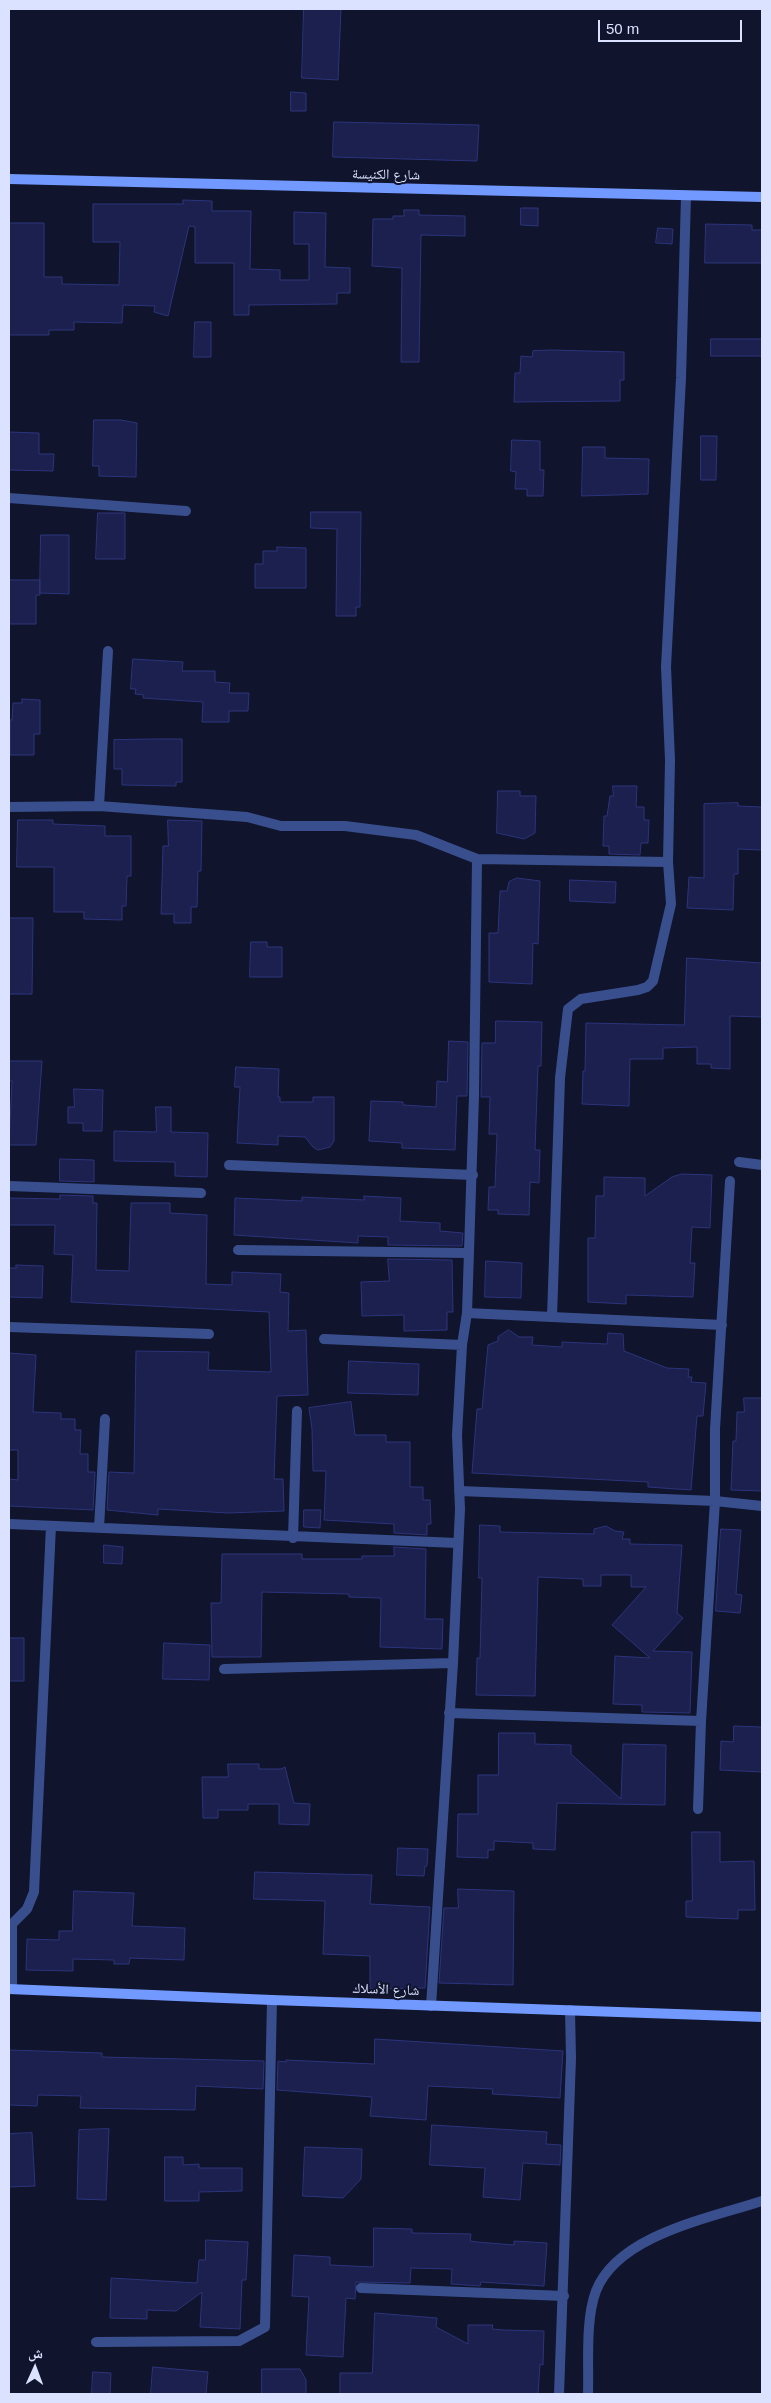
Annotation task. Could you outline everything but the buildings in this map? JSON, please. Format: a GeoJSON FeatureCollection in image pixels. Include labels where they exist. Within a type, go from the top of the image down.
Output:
{"type":"FeatureCollection","features":[{"type":"Feature","properties":{"kind":"street","name":"شارع الكنيسة"},"geometry":{"type":"LineString","coordinates":[[9,179],[762,197]]}},
{"type":"Feature","properties":{"kind":"street"},"geometry":{"type":"LineString","coordinates":[[552,1317],[560,1078],[568,1008],[581,999],[647,987],[653,980],[670,904],[668,862],[670,760],[666,667],[681,378],[686,196]]}},
{"type":"Feature","properties":{"kind":"street"},"geometry":{"type":"LineString","coordinates":[[9,498],[186,512]]}},
{"type":"Feature","properties":{"kind":"street"},"geometry":{"type":"LineString","coordinates":[[99,806],[108,650]]}},
{"type":"Feature","properties":{"kind":"street"},"geometry":{"type":"LineString","coordinates":[[9,807],[99,806],[247,817],[281,826],[344,826],[416,835],[477,859],[668,862]]}},
{"type":"Feature","properties":{"kind":"street"},"geometry":{"type":"LineString","coordinates":[[431,2006],[453,1662],[459,1491],[457,1435],[462,1345],[468,1313],[477,859]]}},
{"type":"Feature","properties":{"kind":"street"},"geometry":{"type":"LineString","coordinates":[[739,1162],[762,1165]]}},
{"type":"Feature","properties":{"kind":"street"},"geometry":{"type":"LineString","coordinates":[[229,1165],[472,1175]]}},
{"type":"Feature","properties":{"kind":"street"},"geometry":{"type":"LineString","coordinates":[[698,1809],[701,1721],[715,1501],[715,1429],[730,1180]]}},
{"type":"Feature","properties":{"kind":"street"},"geometry":{"type":"LineString","coordinates":[[9,1186],[201,1193]]}},
{"type":"Feature","properties":{"kind":"street"},"geometry":{"type":"LineString","coordinates":[[238,1250],[468,1253]]}},
{"type":"Feature","properties":{"kind":"street"},"geometry":{"type":"LineString","coordinates":[[468,1313],[722,1325]]}},
{"type":"Feature","properties":{"kind":"street"},"geometry":{"type":"LineString","coordinates":[[9,1327],[209,1334]]}},
{"type":"Feature","properties":{"kind":"street"},"geometry":{"type":"LineString","coordinates":[[324,1339],[462,1345]]}},
{"type":"Feature","properties":{"kind":"street"},"geometry":{"type":"LineString","coordinates":[[293,1538],[297,1411]]}},
{"type":"Feature","properties":{"kind":"street"},"geometry":{"type":"LineString","coordinates":[[99,1528],[105,1419]]}},
{"type":"Feature","properties":{"kind":"street"},"geometry":{"type":"LineString","coordinates":[[459,1491],[715,1501],[762,1506]]}},
{"type":"Feature","properties":{"kind":"street"},"geometry":{"type":"LineString","coordinates":[[9,1524],[293,1538],[457,1543]]}},
{"type":"Feature","properties":{"kind":"street"},"geometry":{"type":"LineString","coordinates":[[10,1989],[12,1924],[26,1909],[34,1892],[52,1526]]}},
{"type":"Feature","properties":{"kind":"street"},"geometry":{"type":"LineString","coordinates":[[224,1669],[453,1662]]}},
{"type":"Feature","properties":{"kind":"street"},"geometry":{"type":"LineString","coordinates":[[449,1713],[701,1721]]}},
{"type":"Feature","properties":{"kind":"street","name":"شارع الأسلاك"},"geometry":{"type":"LineString","coordinates":[[10,1989],[762,2017]]}},
{"type":"Feature","properties":{"kind":"street"},"geometry":{"type":"LineString","coordinates":[[96,2342],[239,2341],[265,2327],[272,2000]]}},
{"type":"Feature","properties":{"kind":"street"},"geometry":{"type":"LineString","coordinates":[[559,2394],[571,2058],[570,2010]]}},
{"type":"Feature","properties":{"kind":"street"},"geometry":{"type":"LineString","coordinates":[[588,2394],[590,2325],[596,2292],[608,2271],[626,2252],[665,2233],[762,2201]]}},
{"type":"Feature","properties":{"kind":"street"},"geometry":{"type":"LineString","coordinates":[[361,2288],[564,2296]]}}]}
